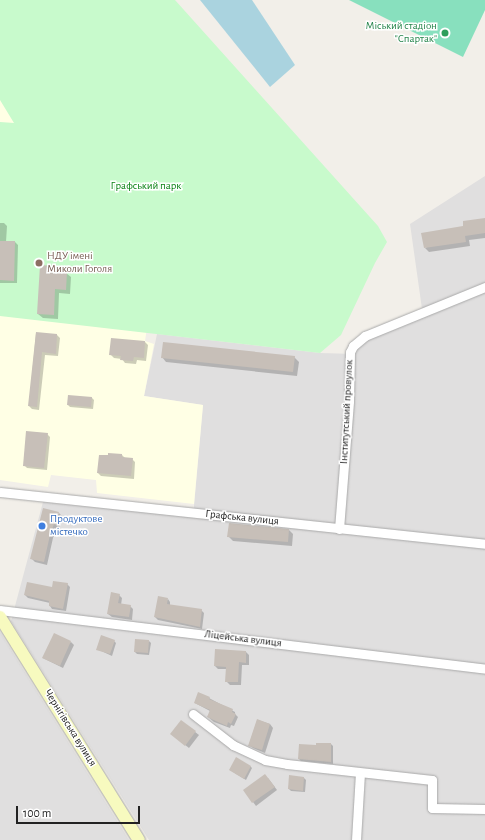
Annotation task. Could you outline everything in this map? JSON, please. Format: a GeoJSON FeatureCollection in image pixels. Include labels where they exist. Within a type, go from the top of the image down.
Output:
{"type":"FeatureCollection","features":[{"type":"Feature","properties":{"kind":"street","name":"Інститутський провулок"},"geometry":{"type":"LineString","coordinates":[[339,529],[349,400],[350,352],[353,346],[365,336],[485,287]]}},
{"type":"Feature","properties":{"kind":"street","name":"Графська вулиця"},"geometry":{"type":"LineString","coordinates":[[0,492],[485,544]]}},
{"type":"Feature","properties":{"kind":"street","name":"Ліцейська вулиця"},"geometry":{"type":"LineString","coordinates":[[0,610],[485,669]]}},
{"type":"Feature","properties":{"kind":"street","name":"Чернігівська вулиця"},"geometry":{"type":"LineString","coordinates":[[0,617],[139,840]]}},
{"type":"Feature","properties":{"kind":"street"},"geometry":{"type":"LineString","coordinates":[[193,714],[233,745],[265,760],[360,773],[432,780],[432,808],[485,809]]}},
{"type":"Feature","properties":{"kind":"street"},"geometry":{"type":"LineString","coordinates":[[356,840],[360,773]]}},
{"type":"Feature","properties":{"kind":"shaded area","name":"НДУ імені Миколи Гоголя"},"geometry":{"type":"Polygon","coordinates":[[[0,6],[150,308],[145,341],[154,344],[144,396],[203,405],[194,504],[97,493],[96,480],[51,475],[48,487],[0,480],[0,6]]]}},
{"type":"Feature","properties":{"kind":"shaded area"},"geometry":{"type":"Polygon","coordinates":[[[485,176],[485,840],[149,840],[11,621],[43,502],[193,517],[203,405],[144,396],[157,334],[320,353],[355,354],[360,343],[423,316],[410,224],[485,176]]]}},
{"type":"Feature","properties":{"kind":"shaded area"},"geometry":{"type":"Polygon","coordinates":[[[0,632],[129,840],[0,840],[0,632]]]}},
{"type":"Feature","properties":{"kind":"green space","name":"Графський парк"},"geometry":{"type":"Polygon","coordinates":[[[0,0],[175,0],[378,226],[387,242],[375,263],[341,335],[320,353],[0,316],[0,122],[14,123],[0,100],[0,0]]]}},
{"type":"Feature","properties":{"kind":"green space","name":"Міський стадіон \"Спартак\""},"geometry":{"type":"Polygon","coordinates":[[[349,0],[485,0],[485,10],[463,57],[349,0]]]}},
{"type":"Feature","properties":{"kind":"water"},"geometry":{"type":"Polygon","coordinates":[[[200,0],[252,0],[295,65],[270,87],[200,0]]]}},
{"type":"Feature","properties":{"kind":"building"},"geometry":{"type":"Polygon","coordinates":[[[485,218],[485,233],[465,236],[466,242],[424,248],[421,233],[463,226],[463,221],[485,218]]]}},
{"type":"Feature","properties":{"kind":"building"},"geometry":{"type":"Polygon","coordinates":[[[0,241],[15,241],[14,281],[0,280],[0,241]]]}},
{"type":"Feature","properties":{"kind":"building"},"geometry":{"type":"Polygon","coordinates":[[[40,265],[54,266],[53,271],[67,272],[66,290],[55,289],[54,315],[37,314],[40,265]]]}},
{"type":"Feature","properties":{"kind":"building"},"geometry":{"type":"Polygon","coordinates":[[[36,332],[57,334],[56,354],[42,352],[37,407],[28,406],[36,332]]]}},
{"type":"Feature","properties":{"kind":"building"},"geometry":{"type":"Polygon","coordinates":[[[111,338],[145,341],[144,358],[134,357],[133,361],[120,360],[121,356],[109,355],[111,338]]]}},
{"type":"Feature","properties":{"kind":"building"},"geometry":{"type":"Polygon","coordinates":[[[163,342],[295,356],[293,372],[161,358],[163,342]]]}},
{"type":"Feature","properties":{"kind":"building"},"geometry":{"type":"Polygon","coordinates":[[[68,395],[92,397],[91,407],[67,405],[68,395]]]}},
{"type":"Feature","properties":{"kind":"building"},"geometry":{"type":"Polygon","coordinates":[[[26,431],[48,433],[44,468],[23,466],[26,431]]]}},
{"type":"Feature","properties":{"kind":"building"},"geometry":{"type":"Polygon","coordinates":[[[108,453],[122,454],[122,457],[133,458],[131,476],[97,473],[99,455],[108,455],[108,453]]]}},
{"type":"Feature","properties":{"kind":"building"},"geometry":{"type":"Polygon","coordinates":[[[43,508],[59,512],[56,525],[54,524],[50,535],[44,562],[30,559],[43,508]]]}},
{"type":"Feature","properties":{"kind":"building"},"geometry":{"type":"Polygon","coordinates":[[[229,523],[289,529],[288,542],[227,537],[229,523]]]}},
{"type":"Feature","properties":{"kind":"building"},"geometry":{"type":"Polygon","coordinates":[[[53,581],[68,583],[63,609],[49,606],[49,601],[24,595],[27,582],[52,587],[53,581]]]}},
{"type":"Feature","properties":{"kind":"building"},"geometry":{"type":"Polygon","coordinates":[[[111,592],[120,594],[118,603],[131,605],[129,617],[107,614],[111,592]]]}},
{"type":"Feature","properties":{"kind":"building"},"geometry":{"type":"Polygon","coordinates":[[[158,596],[168,598],[167,604],[202,609],[200,627],[154,617],[158,596]]]}},
{"type":"Feature","properties":{"kind":"building"},"geometry":{"type":"Polygon","coordinates":[[[54,633],[71,641],[60,666],[42,658],[54,633]]]}},
{"type":"Feature","properties":{"kind":"building"},"geometry":{"type":"Polygon","coordinates":[[[101,635],[115,640],[110,654],[96,650],[101,635]]]}},
{"type":"Feature","properties":{"kind":"building"},"geometry":{"type":"Polygon","coordinates":[[[135,639],[149,640],[148,653],[134,652],[135,639]]]}},
{"type":"Feature","properties":{"kind":"building"},"geometry":{"type":"Polygon","coordinates":[[[215,649],[246,651],[246,663],[239,662],[238,682],[225,682],[226,667],[214,666],[215,649]]]}},
{"type":"Feature","properties":{"kind":"building"},"geometry":{"type":"Polygon","coordinates":[[[198,692],[210,697],[209,699],[233,709],[232,712],[236,714],[231,724],[228,722],[227,726],[207,717],[210,710],[194,703],[198,692]]]}},
{"type":"Feature","properties":{"kind":"building"},"geometry":{"type":"Polygon","coordinates":[[[257,719],[270,724],[262,750],[248,746],[257,719]]]}},
{"type":"Feature","properties":{"kind":"building"},"geometry":{"type":"Polygon","coordinates":[[[181,720],[196,731],[185,746],[170,734],[181,720]]]}},
{"type":"Feature","properties":{"kind":"building"},"geometry":{"type":"Polygon","coordinates":[[[316,743],[331,743],[331,762],[298,759],[299,744],[316,745],[316,743]]]}},
{"type":"Feature","properties":{"kind":"building"},"geometry":{"type":"Polygon","coordinates":[[[236,757],[251,766],[244,779],[229,770],[236,757]]]}},
{"type":"Feature","properties":{"kind":"building"},"geometry":{"type":"Polygon","coordinates":[[[265,774],[275,787],[252,803],[243,790],[265,774]]]}},
{"type":"Feature","properties":{"kind":"building"},"geometry":{"type":"Polygon","coordinates":[[[289,775],[304,777],[303,791],[288,789],[289,775]]]}},
{"type":"Feature","properties":{"kind":"place","name":"Міський стадіон \"Спартак\""},"geometry":{"type":"Point","coordinates":[445,33]}},
{"type":"Feature","properties":{"kind":"place","name":"НДУ імені Миколи Гоголя"},"geometry":{"type":"Point","coordinates":[39,263]}},
{"type":"Feature","properties":{"kind":"place","name":"Продуктове містечко"},"geometry":{"type":"Point","coordinates":[42,526]}}]}
